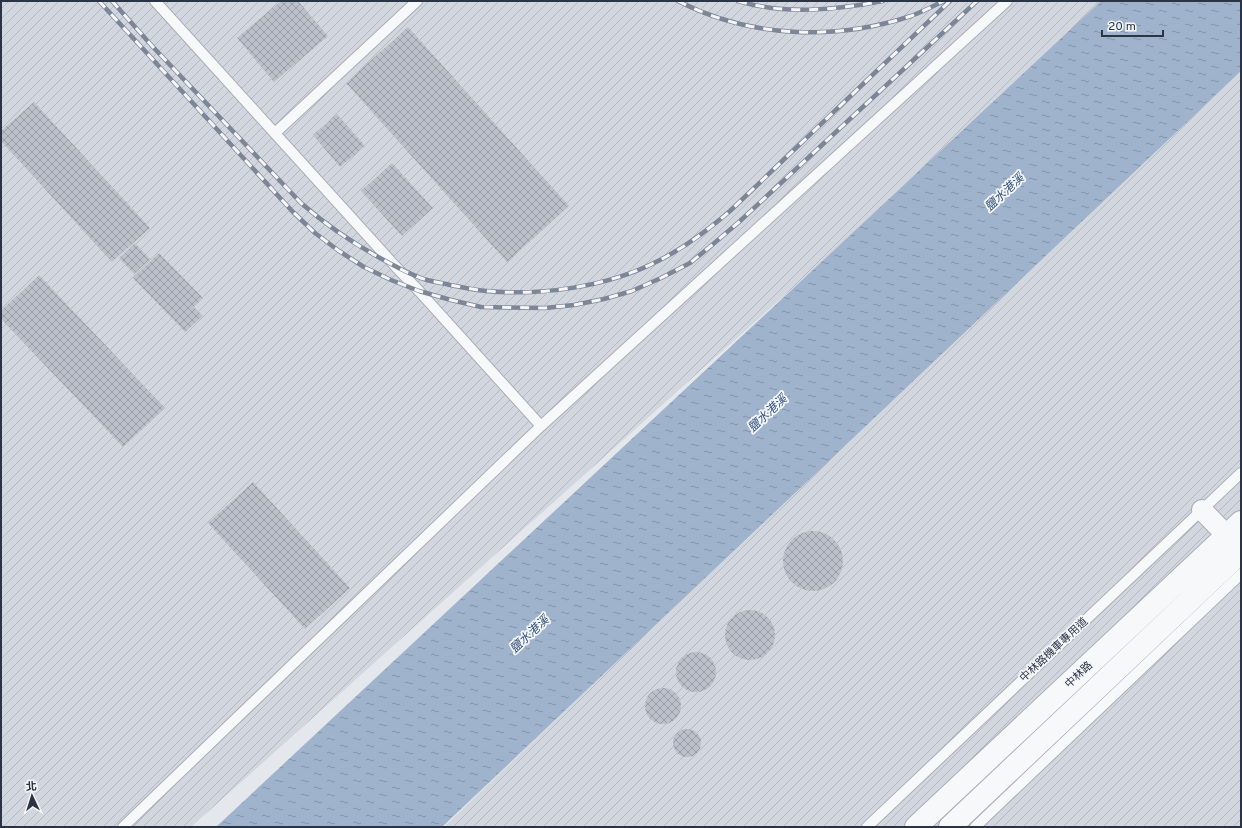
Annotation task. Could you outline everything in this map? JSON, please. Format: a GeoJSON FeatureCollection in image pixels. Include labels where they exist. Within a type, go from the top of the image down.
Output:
{"type":"FeatureCollection","features":[{"type":"Feature","properties":{"kind":"street"},"geometry":{"type":"LineString","coordinates":[[1202,510],[1238,540]]}},
{"type":"Feature","properties":{"kind":"street","name":"中林路"},"geometry":{"type":"LineString","coordinates":[[916,827],[1238,540]]}},
{"type":"Feature","properties":{"kind":"street","name":"中林路"},"geometry":{"type":"LineString","coordinates":[[950,827],[1238,540]]}},
{"type":"Feature","properties":{"kind":"lane"},"geometry":{"type":"LineString","coordinates":[[155,1],[541,426]]}},
{"type":"Feature","properties":{"kind":"lane"},"geometry":{"type":"LineString","coordinates":[[275,133],[417,1]]}},
{"type":"Feature","properties":{"kind":"lane"},"geometry":{"type":"LineString","coordinates":[[123,827],[541,426],[1007,1]]}},
{"type":"Feature","properties":{"kind":"lane","name":"中林路機車專用道"},"geometry":{"type":"LineString","coordinates":[[867,827],[1241,473]]}},
{"type":"Feature","properties":{"kind":"lane"},"geometry":{"type":"LineString","coordinates":[[974,827],[1241,574]]}},
{"type":"Feature","properties":{"kind":"shaded area"},"geometry":{"type":"Polygon","coordinates":[[[1,1],[1104,1],[938,158],[191,827],[1,827],[1,1]]]}},
{"type":"Feature","properties":{"kind":"shaded area"},"geometry":{"type":"Polygon","coordinates":[[[1241,71],[1241,827],[444,827],[1088,210],[1241,71]]]}},
{"type":"Feature","properties":{"kind":"water","name":"鹽水港溪"},"geometry":{"type":"Polygon","coordinates":[[[1101,1],[1241,1],[1241,71],[442,827],[216,827],[1101,1]]]}},
{"type":"Feature","properties":{"kind":"building"},"geometry":{"type":"Polygon","coordinates":[[[281,1],[298,1],[328,36],[274,82],[237,38],[281,1]]]}},
{"type":"Feature","properties":{"kind":"building"},"geometry":{"type":"Polygon","coordinates":[[[408,27],[569,206],[507,262],[346,83],[408,27]]]}},
{"type":"Feature","properties":{"kind":"building"},"geometry":{"type":"Polygon","coordinates":[[[34,102],[150,228],[112,262],[1,141],[1,131],[34,102]]]}},
{"type":"Feature","properties":{"kind":"building"},"geometry":{"type":"Polygon","coordinates":[[[337,114],[365,146],[340,167],[313,135],[337,114]]]}},
{"type":"Feature","properties":{"kind":"building"},"geometry":{"type":"Polygon","coordinates":[[[392,163],[433,208],[402,236],[361,191],[392,163]]]}},
{"type":"Feature","properties":{"kind":"building"},"geometry":{"type":"Polygon","coordinates":[[[135,243],[150,259],[134,274],[119,258],[135,243]]]}},
{"type":"Feature","properties":{"kind":"building"},"geometry":{"type":"Polygon","coordinates":[[[159,253],[203,298],[194,307],[203,316],[185,332],[133,278],[159,253]]]}},
{"type":"Feature","properties":{"kind":"building"},"geometry":{"type":"Polygon","coordinates":[[[39,275],[165,408],[123,447],[1,319],[1,311],[39,275]]]}},
{"type":"Feature","properties":{"kind":"building"},"geometry":{"type":"Polygon","coordinates":[[[253,482],[350,588],[305,629],[208,523],[253,482]]]}},
{"type":"Feature","properties":{"kind":"building"},"geometry":{"type":"Polygon","coordinates":[[[813,531],[830,536],[838,544],[843,561],[838,578],[830,586],[813,591],[796,586],[788,578],[783,561],[788,544],[796,536],[813,531]]]}},
{"type":"Feature","properties":{"kind":"building"},"geometry":{"type":"Polygon","coordinates":[[[745,610],[755,610],[768,617],[775,630],[775,640],[768,653],[755,660],[745,660],[736,656],[729,649],[725,640],[725,630],[729,621],[736,614],[745,610]]]}},
{"type":"Feature","properties":{"kind":"building"},"geometry":{"type":"Polygon","coordinates":[[[696,652],[710,658],[716,672],[710,686],[696,692],[682,686],[676,672],[682,658],[696,652]]]}},
{"type":"Feature","properties":{"kind":"building"},"geometry":{"type":"Polygon","coordinates":[[[666,688],[676,693],[680,699],[680,713],[676,719],[670,723],[660,724],[650,719],[646,713],[645,703],[650,693],[656,689],[666,688]]]}},
{"type":"Feature","properties":{"kind":"building"},"geometry":{"type":"Polygon","coordinates":[[[687,729],[697,733],[701,743],[697,753],[687,757],[677,753],[673,743],[677,733],[687,729]]]}},
{"type":"Feature","properties":{"kind":"railway"},"geometry":{"type":"LineString","coordinates":[[99,1],[293,212],[315,233],[339,251],[364,267],[391,280],[419,291],[451,300],[481,307],[545,308],[574,305],[604,299],[632,291],[690,263],[739,222],[977,1]]}},
{"type":"Feature","properties":{"kind":"railway"},"geometry":{"type":"LineString","coordinates":[[112,1],[153,47],[301,203],[329,225],[369,252],[421,278],[472,289],[507,292],[551,291],[574,288],[639,270],[668,256],[704,232],[730,211],[950,1]]}},
{"type":"Feature","properties":{"kind":"railway"},"geometry":{"type":"LineString","coordinates":[[678,1],[706,13],[734,22],[763,29],[793,32],[823,32],[882,24],[911,16],[944,1]]}},
{"type":"Feature","properties":{"kind":"railway"},"geometry":{"type":"LineString","coordinates":[[738,1],[792,10],[828,9],[883,1]]}}]}
